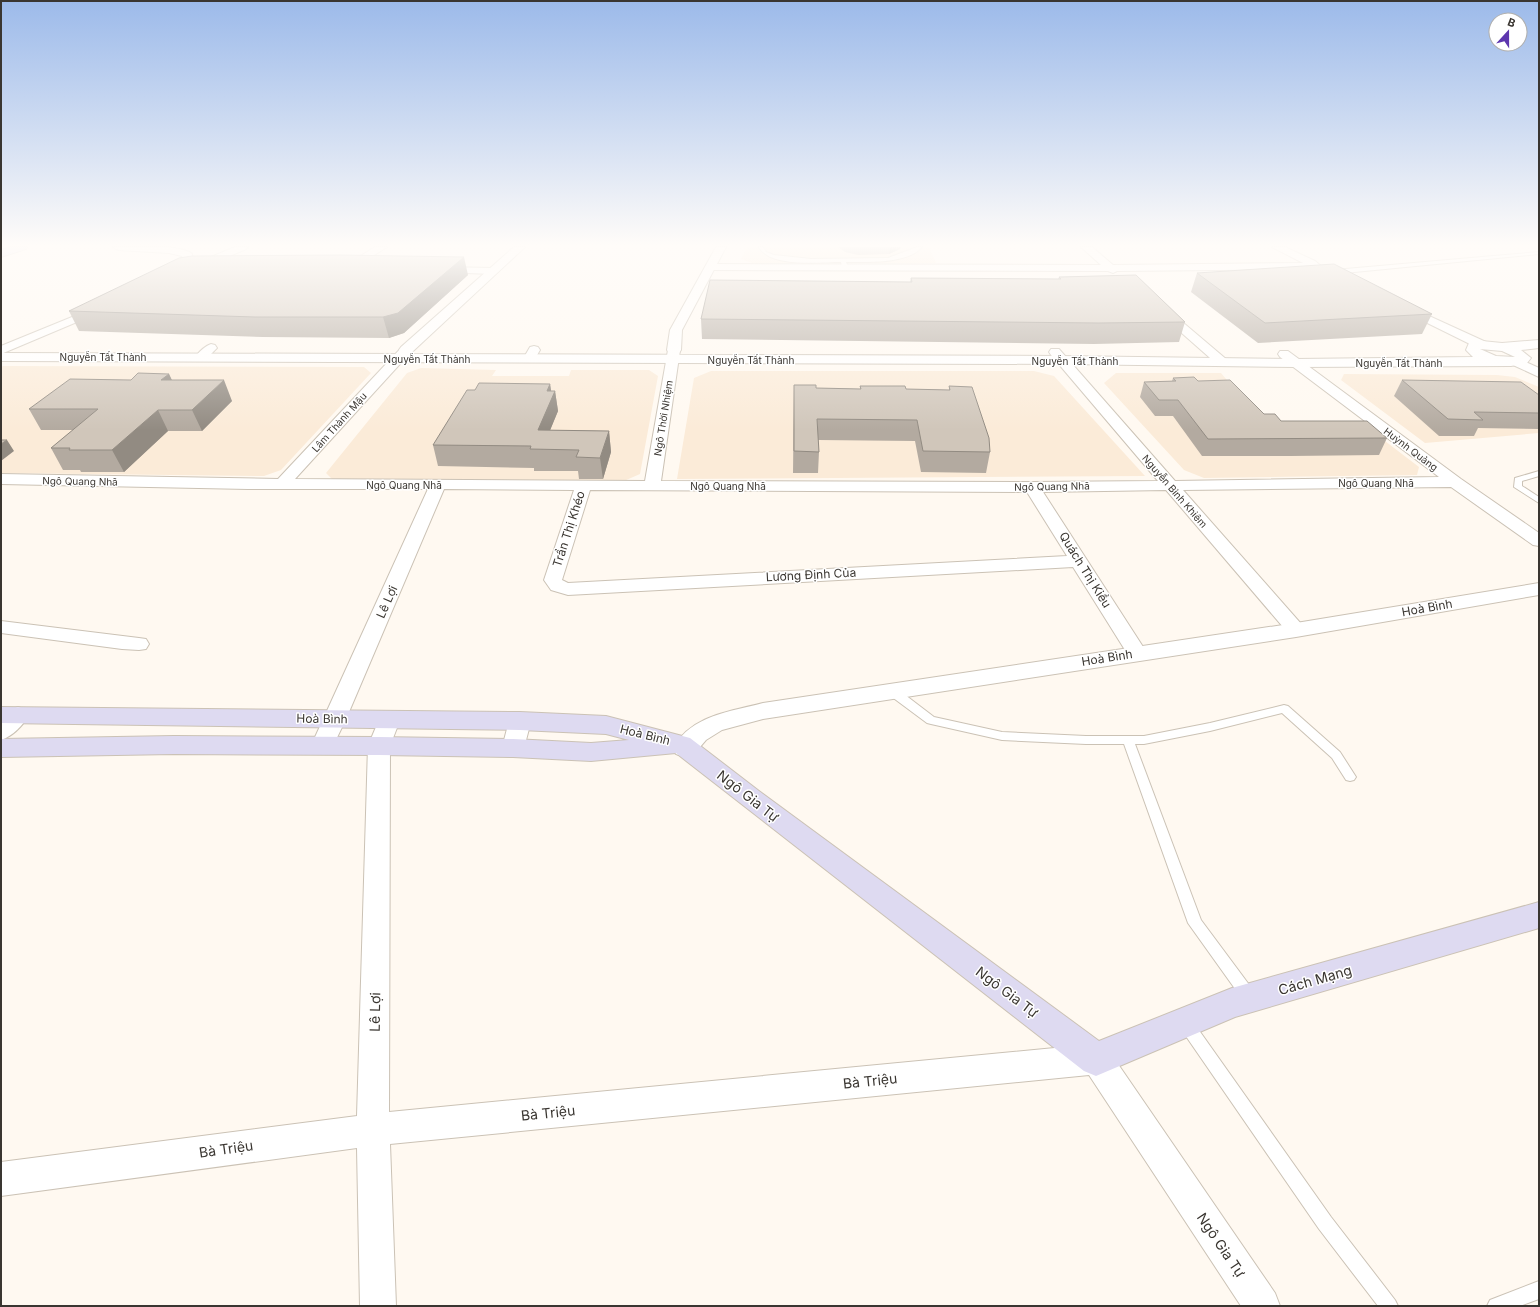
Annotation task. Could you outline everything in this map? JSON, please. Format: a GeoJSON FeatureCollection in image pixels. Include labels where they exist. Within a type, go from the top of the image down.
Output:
{"type":"FeatureCollection","features":[{"type":"Feature","properties":{"kind":"main road","name":"Hoà Bình"},"geometry":{"type":"LineString","coordinates":[[9,715],[335,719],[384,733],[513,748],[591,752],[683,746]]}},
{"type":"Feature","properties":{"kind":"main road","name":"Hoà Bình"},"geometry":{"type":"LineString","coordinates":[[1,748],[174,745],[322,746],[384,733],[520,721],[606,725],[683,746]]}},
{"type":"Feature","properties":{"kind":"main road","name":"Ngô Gia Tự"},"geometry":{"type":"LineString","coordinates":[[683,746],[756,803],[1096,1059]]}},
{"type":"Feature","properties":{"kind":"main road","name":"Cách Mạng"},"geometry":{"type":"LineString","coordinates":[[1096,1059],[1232,1003],[1539,915]]}},
{"type":"Feature","properties":{"kind":"street"},"geometry":{"type":"LineString","coordinates":[[5,347],[101,308]]}},
{"type":"Feature","properties":{"kind":"street"},"geometry":{"type":"LineString","coordinates":[[401,355],[453,308]]}},
{"type":"Feature","properties":{"kind":"street"},"geometry":{"type":"LineString","coordinates":[[673,355],[676,330],[688,308]]}},
{"type":"Feature","properties":{"kind":"street"},"geometry":{"type":"LineString","coordinates":[[1159,308],[1218,358]]}},
{"type":"Feature","properties":{"kind":"street"},"geometry":{"type":"LineString","coordinates":[[1403,308],[1478,347]]}},
{"type":"Feature","properties":{"kind":"street","name":"Nguyễn Tất Thành"},"geometry":{"type":"LineString","coordinates":[[1290,358],[1439,353],[1478,347],[1504,348],[1539,344]]}},
{"type":"Feature","properties":{"kind":"street","name":"Nguyễn Tất Thành"},"geometry":{"type":"LineString","coordinates":[[5,347],[206,353],[401,355],[1058,356],[1290,358],[1450,363],[1501,361],[1539,352]]}},
{"type":"Feature","properties":{"kind":"street","name":"Nguyễn Tất Thành"},"geometry":{"type":"LineString","coordinates":[[1478,347],[1475,352],[1488,358],[1501,361]]}},
{"type":"Feature","properties":{"kind":"street","name":"Nguyễn Tất Thành"},"geometry":{"type":"LineString","coordinates":[[1504,348],[1518,358]]}},
{"type":"Feature","properties":{"kind":"street","name":"Nguyễn Tất Thành"},"geometry":{"type":"LineString","coordinates":[[1,357],[206,353]]}},
{"type":"Feature","properties":{"kind":"street","name":"Lâm Thành Mậu"},"geometry":{"type":"LineString","coordinates":[[282,484],[401,355]]}},
{"type":"Feature","properties":{"kind":"street","name":"Ngô Thời Nhiệm"},"geometry":{"type":"LineString","coordinates":[[652,486],[673,355]]}},
{"type":"Feature","properties":{"kind":"street","name":"Nguyễn Bỉnh Khiêm"},"geometry":{"type":"LineString","coordinates":[[1058,356],[1296,630]]}},
{"type":"Feature","properties":{"kind":"street","name":"Huỳnh Quảng"},"geometry":{"type":"LineString","coordinates":[[1290,358],[1455,482],[1539,541]]}},
{"type":"Feature","properties":{"kind":"street"},"geometry":{"type":"LineString","coordinates":[[1518,358],[1539,373]]}},
{"type":"Feature","properties":{"kind":"street","name":"Ngô Quang Nhã"},"geometry":{"type":"LineString","coordinates":[[1,480],[282,484],[1032,487],[1170,484],[1455,482]]}},
{"type":"Feature","properties":{"kind":"street","name":"Lê Lợi"},"geometry":{"type":"LineString","coordinates":[[322,746],[438,485]]}},
{"type":"Feature","properties":{"kind":"street","name":"Trần Thị Khéo"},"geometry":{"type":"LineString","coordinates":[[554,572],[583,486]]}},
{"type":"Feature","properties":{"kind":"street","name":"Quách Thị Kiều"},"geometry":{"type":"LineString","coordinates":[[1032,487],[1137,653]]}},
{"type":"Feature","properties":{"kind":"street","name":"Lương Định Của"},"geometry":{"type":"LineString","coordinates":[[554,572],[553,580],[557,586],[568,589],[1080,561]]}},
{"type":"Feature","properties":{"kind":"street","name":"Hoà Bình"},"geometry":{"type":"LineString","coordinates":[[683,746],[697,734],[714,724],[763,711],[1296,630],[1539,589]]}},
{"type":"Feature","properties":{"kind":"street"},"geometry":{"type":"LineString","coordinates":[[1,627],[139,644]]}},
{"type":"Feature","properties":{"kind":"street"},"geometry":{"type":"LineString","coordinates":[[1,732],[9,715]]}},
{"type":"Feature","properties":{"kind":"street"},"geometry":{"type":"LineString","coordinates":[[513,748],[520,721]]}},
{"type":"Feature","properties":{"kind":"street","name":"Lê Lợi"},"geometry":{"type":"LineString","coordinates":[[378,1306],[373,1130],[384,733]]}},
{"type":"Feature","properties":{"kind":"street","name":"Bà Triệu"},"geometry":{"type":"LineString","coordinates":[[1,1179],[373,1130],[1096,1059]]}},
{"type":"Feature","properties":{"kind":"street","name":"Ngô Gia Tự"},"geometry":{"type":"LineString","coordinates":[[1096,1059],[1262,1306]]}},
{"type":"Feature","properties":{"kind":"lane"},"geometry":{"type":"LineString","coordinates":[[1539,474],[1518,480],[1518,487],[1539,501]]}},
{"type":"Feature","properties":{"kind":"lane"},"geometry":{"type":"LineString","coordinates":[[892,691],[931,720],[1002,736],[1144,740],[1195,730],[1284,709],[1336,756],[1350,777]]}},
{"type":"Feature","properties":{"kind":"lane"},"geometry":{"type":"LineString","coordinates":[[1128,740],[1195,923],[1250,998]]}},
{"type":"Feature","properties":{"kind":"lane"},"geometry":{"type":"LineString","coordinates":[[1185,1023],[1325,1223],[1389,1306]]}},
{"type":"Feature","properties":{"kind":"lane"},"geometry":{"type":"LineString","coordinates":[[1496,1306],[1539,1290]]}},
{"type":"Feature","properties":{"kind":"shaded area"},"geometry":{"type":"Polygon","coordinates":[[[1,367],[364,367],[371,373],[281,470],[264,476],[1,473],[1,367]]]}},
{"type":"Feature","properties":{"kind":"shaded area"},"geometry":{"type":"Polygon","coordinates":[[[421,368],[496,370],[492,376],[569,376],[571,370],[649,370],[658,376],[640,474],[624,481],[332,479],[326,473],[407,373],[421,368]]]}},
{"type":"Feature","properties":{"kind":"shaded area"},"geometry":{"type":"Polygon","coordinates":[[[711,371],[1034,371],[1054,376],[1145,476],[677,479],[694,378],[711,371]]]}},
{"type":"Feature","properties":{"kind":"shaded area"},"geometry":{"type":"Polygon","coordinates":[[[1116,373],[1221,373],[1266,426],[1364,425],[1419,467],[1417,475],[1204,478],[1184,470],[1104,383],[1116,373]]]}},
{"type":"Feature","properties":{"kind":"shaded area"},"geometry":{"type":"Polygon","coordinates":[[[1344,374],[1497,375],[1515,377],[1539,387],[1539,433],[1425,443],[1341,380],[1344,374]]]}},
{"type":"Feature","properties":{"kind":"building"},"geometry":{"type":"Polygon","coordinates":[[[75,308],[404,308],[398,313],[383,317],[255,317],[69,311],[75,308]]]}},
{"type":"Feature","properties":{"kind":"building"},"geometry":{"type":"Polygon","coordinates":[[[704,308],[1170,308],[1185,322],[1099,323],[701,319],[704,308]]]}},
{"type":"Feature","properties":{"kind":"building"},"geometry":{"type":"Polygon","coordinates":[[[1245,308],[1420,308],[1432,314],[1265,323],[1245,308]]]}},
{"type":"Feature","properties":{"kind":"building"},"geometry":{"type":"Polygon","coordinates":[[[138,373],[169,374],[161,380],[224,380],[192,410],[158,410],[112,450],[69,450],[70,448],[51,448],[98,409],[29,409],[70,379],[131,380],[138,373]]]}},
{"type":"Feature","properties":{"kind":"building"},"geometry":{"type":"Polygon","coordinates":[[[1194,377],[1198,381],[1230,380],[1264,414],[1275,414],[1281,421],[1367,421],[1387,438],[1208,439],[1178,400],[1159,400],[1144,382],[1176,381],[1173,378],[1194,377]]]}},
{"type":"Feature","properties":{"kind":"building"},"geometry":{"type":"Polygon","coordinates":[[[1402,380],[1521,382],[1539,395],[1539,413],[1474,412],[1483,420],[1448,419],[1402,380]]]}},
{"type":"Feature","properties":{"kind":"building"},"geometry":{"type":"Polygon","coordinates":[[[479,383],[550,384],[547,391],[555,391],[538,430],[609,431],[600,458],[576,457],[579,450],[530,449],[531,446],[433,445],[467,390],[475,390],[479,383]]]}},
{"type":"Feature","properties":{"kind":"building"},"geometry":{"type":"Polygon","coordinates":[[[794,385],[816,385],[816,388],[861,389],[860,386],[905,386],[906,389],[950,390],[949,386],[972,387],[989,438],[990,452],[923,451],[917,420],[817,419],[819,452],[794,451],[794,385]]]}},
{"type":"Feature","properties":{"kind":"building"},"geometry":{"type":"Polygon","coordinates":[[[1,440],[7,440],[1,444],[1,440]]]}}]}
